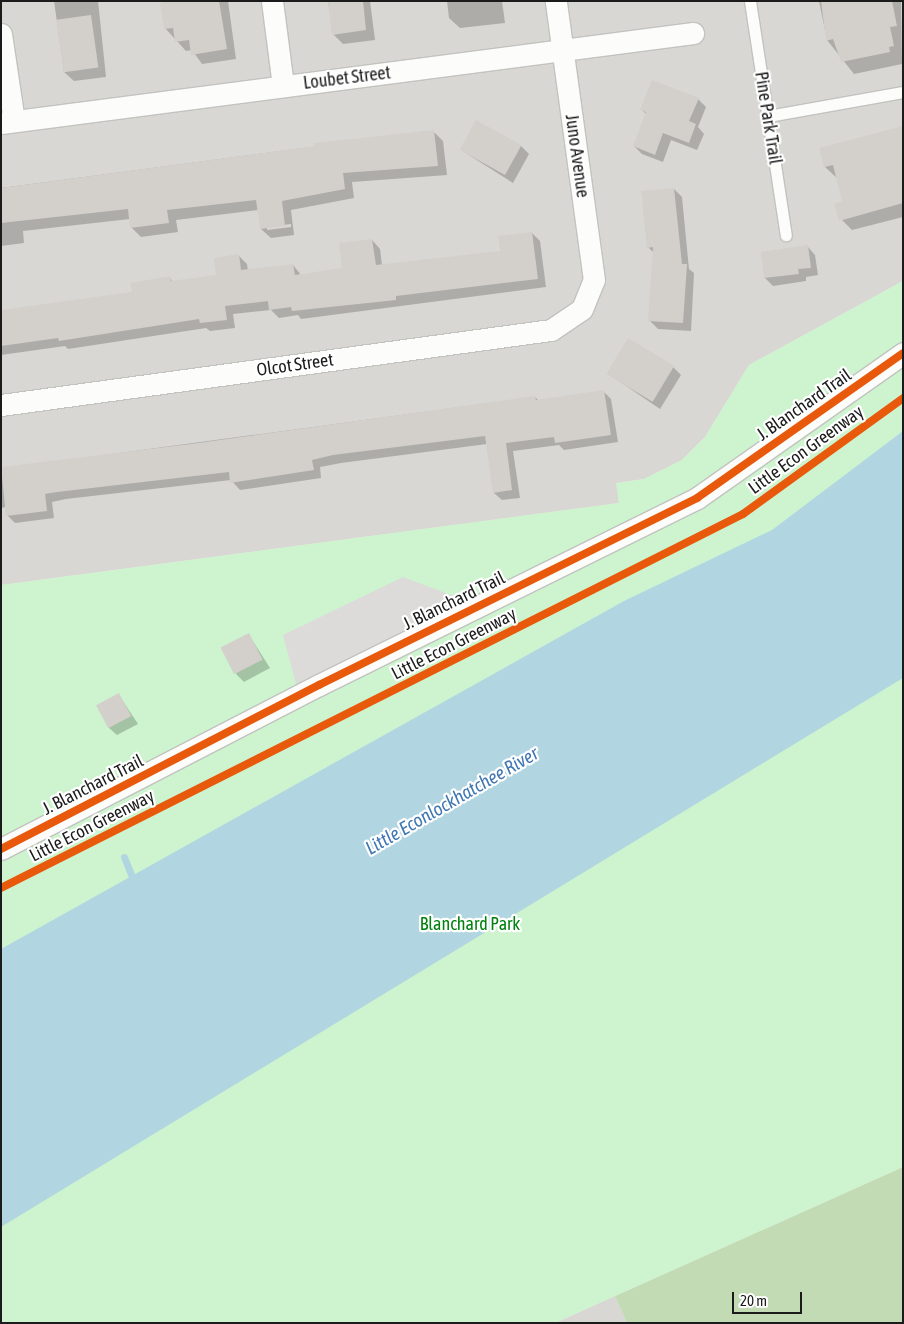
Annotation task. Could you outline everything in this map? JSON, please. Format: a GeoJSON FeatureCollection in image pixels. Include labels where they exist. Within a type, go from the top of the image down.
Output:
{"type":"FeatureCollection","features":[{"type":"Feature","properties":{"kind":"street"},"geometry":{"type":"LineString","coordinates":[[272,1],[283,86]]}},
{"type":"Feature","properties":{"kind":"street","name":"Juno Avenue"},"geometry":{"type":"LineString","coordinates":[[556,1],[594,280],[582,309]]}},
{"type":"Feature","properties":{"kind":"street","name":"Loubet Street"},"geometry":{"type":"LineString","coordinates":[[7,122],[693,33]]}},
{"type":"Feature","properties":{"kind":"street"},"geometry":{"type":"LineString","coordinates":[[1,34],[7,122]]}},
{"type":"Feature","properties":{"kind":"street","name":"Olcot Street"},"geometry":{"type":"LineString","coordinates":[[1,405],[551,330],[582,309]]}},
{"type":"Feature","properties":{"kind":"street","name":"J. Blanchard Trail"},"geometry":{"type":"LineString","coordinates":[[1,849],[319,685],[697,498],[903,352]]}},
{"type":"Feature","properties":{"kind":"lane","name":"Pine Park Trail"},"geometry":{"type":"LineString","coordinates":[[750,1],[786,235]]}},
{"type":"Feature","properties":{"kind":"lane"},"geometry":{"type":"LineString","coordinates":[[768,116],[903,92]]}},
{"type":"Feature","properties":{"kind":"shaded area"},"geometry":{"type":"Polygon","coordinates":[[[1,1],[903,1],[903,281],[749,365],[705,437],[682,460],[644,479],[617,483],[619,503],[1,585],[1,1]]]}},
{"type":"Feature","properties":{"kind":"shaded area"},"geometry":{"type":"Polygon","coordinates":[[[403,577],[467,601],[297,688],[283,635],[403,577]]]}},
{"type":"Feature","properties":{"kind":"shaded area"},"geometry":{"type":"Polygon","coordinates":[[[615,1296],[627,1323],[555,1323],[615,1296]]]}},
{"type":"Feature","properties":{"kind":"green space","name":"Blanchard Park"},"geometry":{"type":"Polygon","coordinates":[[[903,281],[903,1167],[555,1323],[1,1323],[1,585],[619,503],[616,483],[644,479],[682,460],[705,437],[749,365],[903,281]]]}},
{"type":"Feature","properties":{"kind":"green space"},"geometry":{"type":"Polygon","coordinates":[[[903,1167],[903,1323],[627,1323],[615,1296],[903,1167]]]}},
{"type":"Feature","properties":{"kind":"water","name":"Little Econlockhatchee River"},"geometry":{"type":"Polygon","coordinates":[[[903,431],[903,678],[1,1227],[1,949],[624,601],[772,530],[903,431]]]}},
{"type":"Feature","properties":{"kind":"building"},"geometry":{"type":"Polygon","coordinates":[[[172,1],[219,1],[227,49],[191,55],[189,40],[175,42],[173,28],[164,29],[160,3],[172,1]]]}},
{"type":"Feature","properties":{"kind":"building"},"geometry":{"type":"Polygon","coordinates":[[[328,1],[363,1],[366,30],[332,35],[328,1]]]}},
{"type":"Feature","properties":{"kind":"building"},"geometry":{"type":"Polygon","coordinates":[[[821,1],[892,1],[897,26],[890,27],[894,46],[889,47],[890,52],[841,62],[833,39],[826,41],[821,1]]]}},
{"type":"Feature","properties":{"kind":"building"},"geometry":{"type":"Polygon","coordinates":[[[91,15],[98,67],[64,72],[56,20],[91,15]]]}},
{"type":"Feature","properties":{"kind":"building"},"geometry":{"type":"Polygon","coordinates":[[[652,80],[699,98],[689,121],[696,124],[689,143],[663,133],[655,155],[633,146],[646,112],[640,110],[652,80]]]}},
{"type":"Feature","properties":{"kind":"building"},"geometry":{"type":"Polygon","coordinates":[[[476,120],[521,145],[505,175],[460,150],[476,120]]]}},
{"type":"Feature","properties":{"kind":"building"},"geometry":{"type":"Polygon","coordinates":[[[903,126],[903,203],[839,221],[834,204],[842,201],[833,165],[824,167],[819,148],[903,126]]]}},
{"type":"Feature","properties":{"kind":"building"},"geometry":{"type":"Polygon","coordinates":[[[434,130],[438,166],[343,173],[345,189],[282,201],[285,226],[260,229],[256,200],[167,210],[169,223],[130,228],[128,209],[1,223],[1,188],[315,146],[314,143],[434,130]]]}},
{"type":"Feature","properties":{"kind":"building"},"geometry":{"type":"Polygon","coordinates":[[[674,188],[682,264],[687,264],[683,323],[648,321],[653,247],[647,248],[641,191],[674,188]]]}},
{"type":"Feature","properties":{"kind":"building"},"geometry":{"type":"Polygon","coordinates":[[[532,232],[538,279],[396,296],[396,300],[292,311],[291,307],[269,310],[268,301],[225,306],[227,320],[200,323],[199,319],[59,341],[58,338],[1,346],[1,310],[132,292],[130,283],[170,276],[171,281],[216,275],[214,258],[239,254],[241,270],[293,264],[295,275],[342,268],[339,243],[372,239],[376,265],[500,251],[498,236],[532,232]]]}},
{"type":"Feature","properties":{"kind":"building"},"geometry":{"type":"Polygon","coordinates":[[[808,245],[811,268],[798,269],[799,274],[764,278],[761,252],[808,245]]]}},
{"type":"Feature","properties":{"kind":"building"},"geometry":{"type":"Polygon","coordinates":[[[628,338],[674,366],[653,402],[606,374],[628,338]]]}},
{"type":"Feature","properties":{"kind":"building"},"geometry":{"type":"Polygon","coordinates":[[[604,390],[611,435],[555,443],[554,437],[506,443],[512,490],[493,493],[485,436],[333,455],[312,460],[314,470],[230,483],[229,472],[45,494],[47,511],[6,516],[1,467],[191,444],[535,396],[536,400],[604,390]]]}},
{"type":"Feature","properties":{"kind":"building"},"geometry":{"type":"Polygon","coordinates":[[[249,633],[263,660],[234,674],[220,648],[249,633]]]}},
{"type":"Feature","properties":{"kind":"building"},"geometry":{"type":"Polygon","coordinates":[[[119,693],[131,716],[108,728],[96,705],[119,693]]]}},
{"type":"Feature","properties":{"kind":"waterway"},"geometry":{"type":"LineString","coordinates":[[124,857],[135,884]]}},
{"type":"Feature","properties":{"kind":"cycle path","name":"Little Econ Greenway"},"geometry":{"type":"LineString","coordinates":[[1,849],[319,685],[697,498],[903,353]]}},
{"type":"Feature","properties":{"kind":"cycle path","name":"Little Econ Greenway"},"geometry":{"type":"LineString","coordinates":[[1,888],[743,514],[903,398]]}}]}
